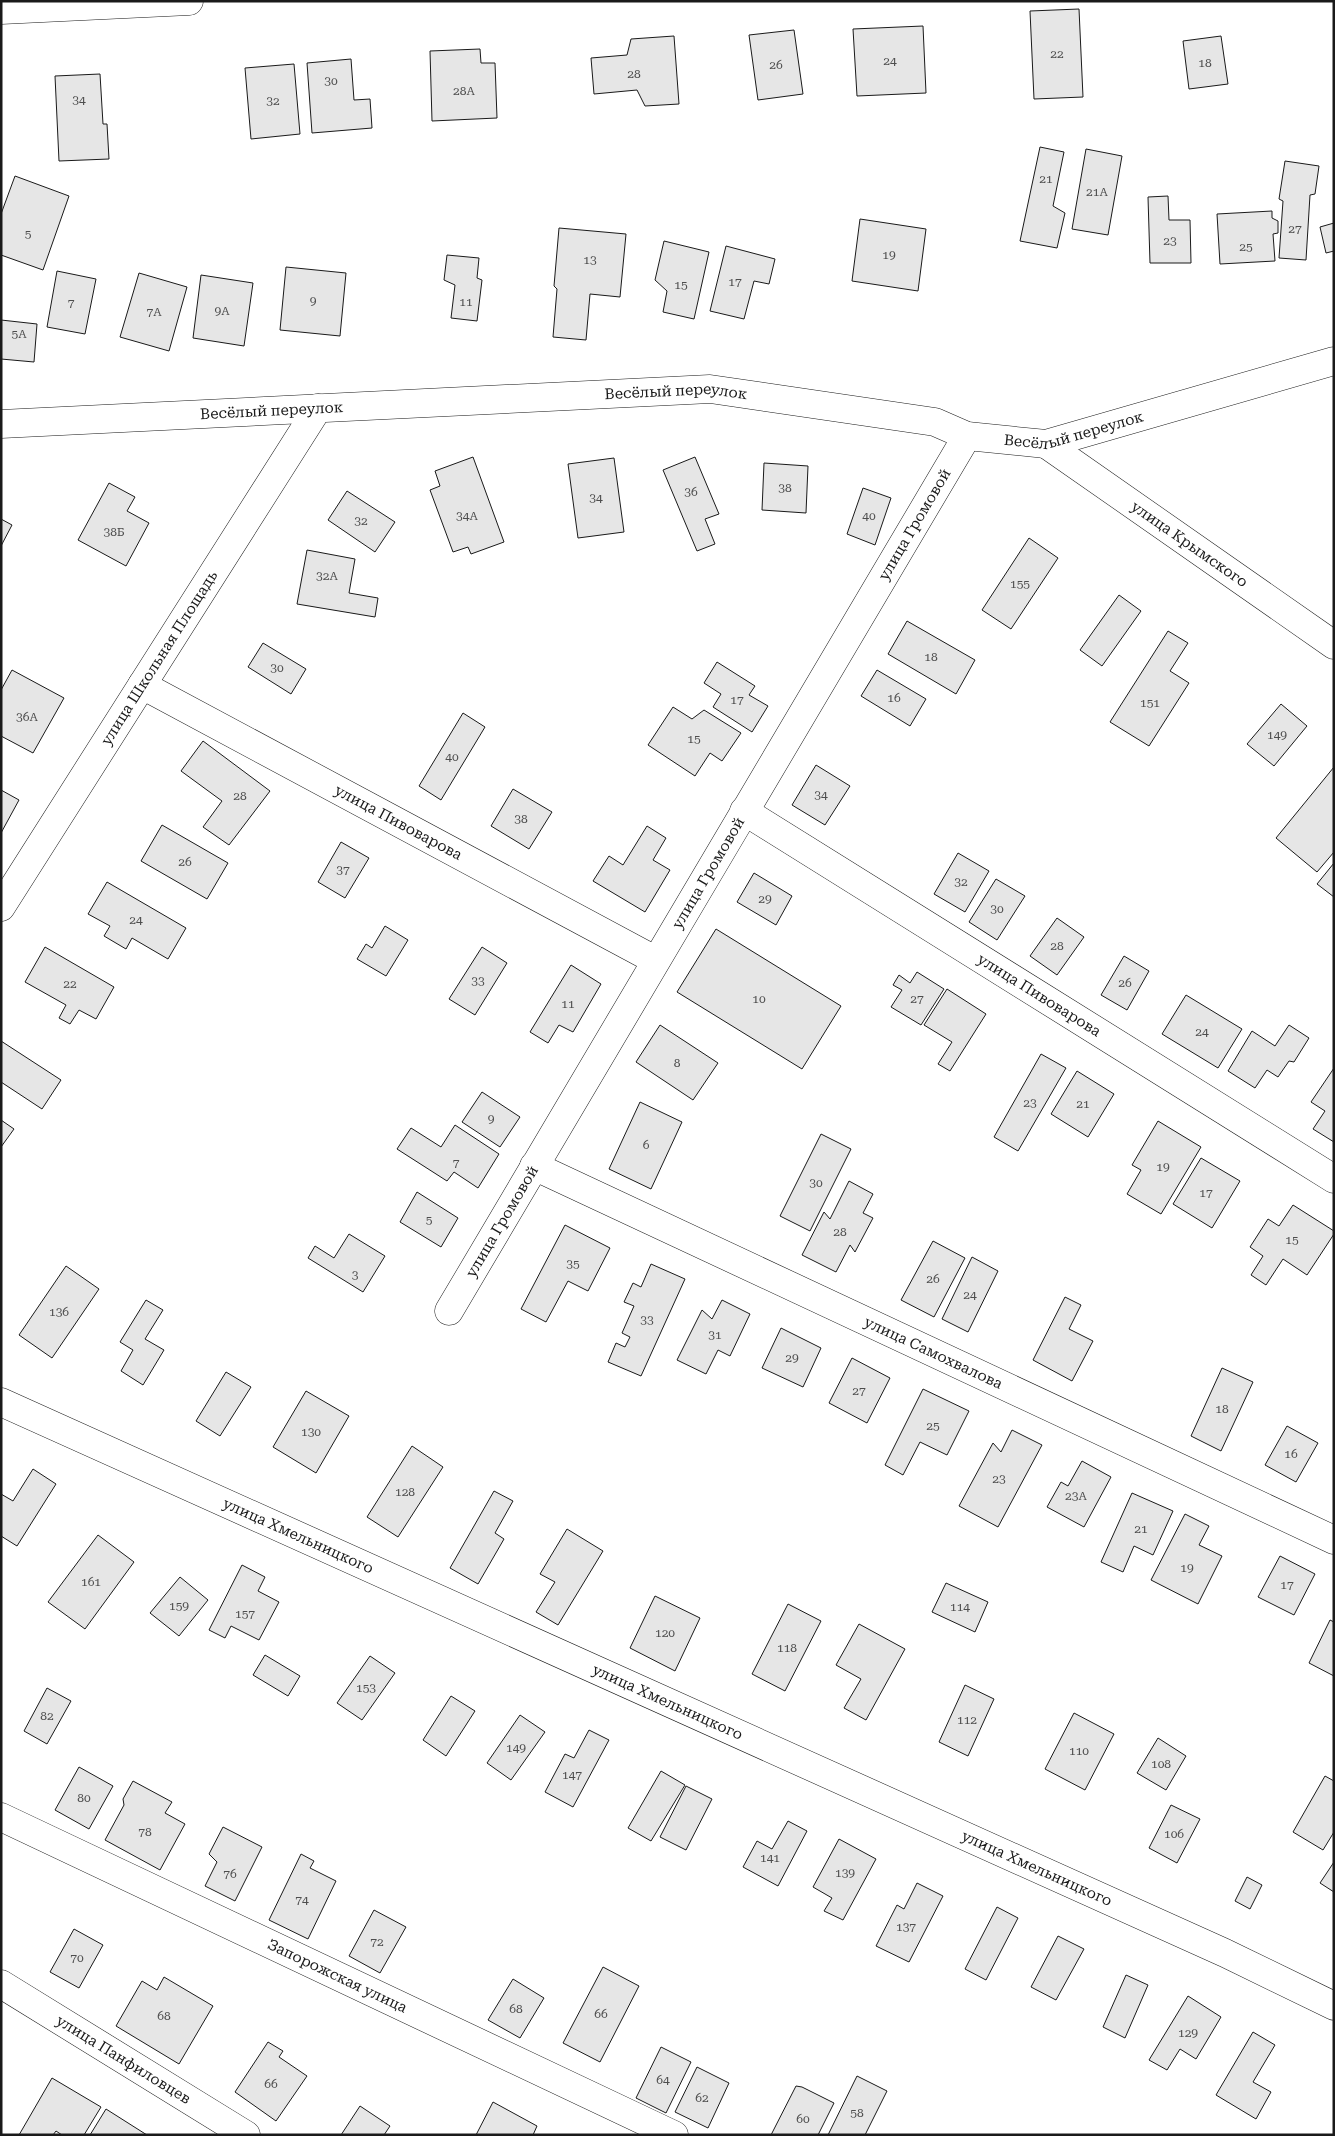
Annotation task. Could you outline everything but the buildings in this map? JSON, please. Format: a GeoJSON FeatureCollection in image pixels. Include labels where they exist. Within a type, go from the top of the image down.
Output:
{"type":"FeatureCollection","features":[{"type":"Feature","properties":{"kind":"street"},"geometry":{"type":"LineString","coordinates":[[1,10],[189,1]]}},
{"type":"Feature","properties":{"kind":"street","name":"Весёлый переулок"},"geometry":{"type":"LineString","coordinates":[[1,424],[710,389],[935,422],[967,436],[1046,444],[1334,361]]}},
{"type":"Feature","properties":{"kind":"street","name":"улица Школьная Площадь"},"geometry":{"type":"LineString","coordinates":[[1,907],[318,408]]}},
{"type":"Feature","properties":{"kind":"street","name":"улица Громовой"},"geometry":{"type":"LineString","coordinates":[[449,1311],[655,960],[967,436]]}},
{"type":"Feature","properties":{"kind":"street","name":"улица Крымского"},"geometry":{"type":"LineString","coordinates":[[1046,444],[1334,645]]}},
{"type":"Feature","properties":{"kind":"street","name":"улица Пивоварова"},"geometry":{"type":"LineString","coordinates":[[142,686],[655,960]]}},
{"type":"Feature","properties":{"kind":"street","name":"улица Пивоварова"},"geometry":{"type":"LineString","coordinates":[[744,811],[1334,1179]]}},
{"type":"Feature","properties":{"kind":"street","name":"улица Самохвалова"},"geometry":{"type":"LineString","coordinates":[[534,1166],[1334,1540]]}},
{"type":"Feature","properties":{"kind":"street","name":"улица Хмельницкого"},"geometry":{"type":"LineString","coordinates":[[1,1402],[1216,1949],[1334,2006]]}},
{"type":"Feature","properties":{"kind":"street","name":"Запорожская улица"},"geometry":{"type":"LineString","coordinates":[[1,1817],[674,2135]]}},
{"type":"Feature","properties":{"kind":"street","name":"улица Панфиловцев"},"geometry":{"type":"LineString","coordinates":[[1,1984],[246,2135]]}}]}
